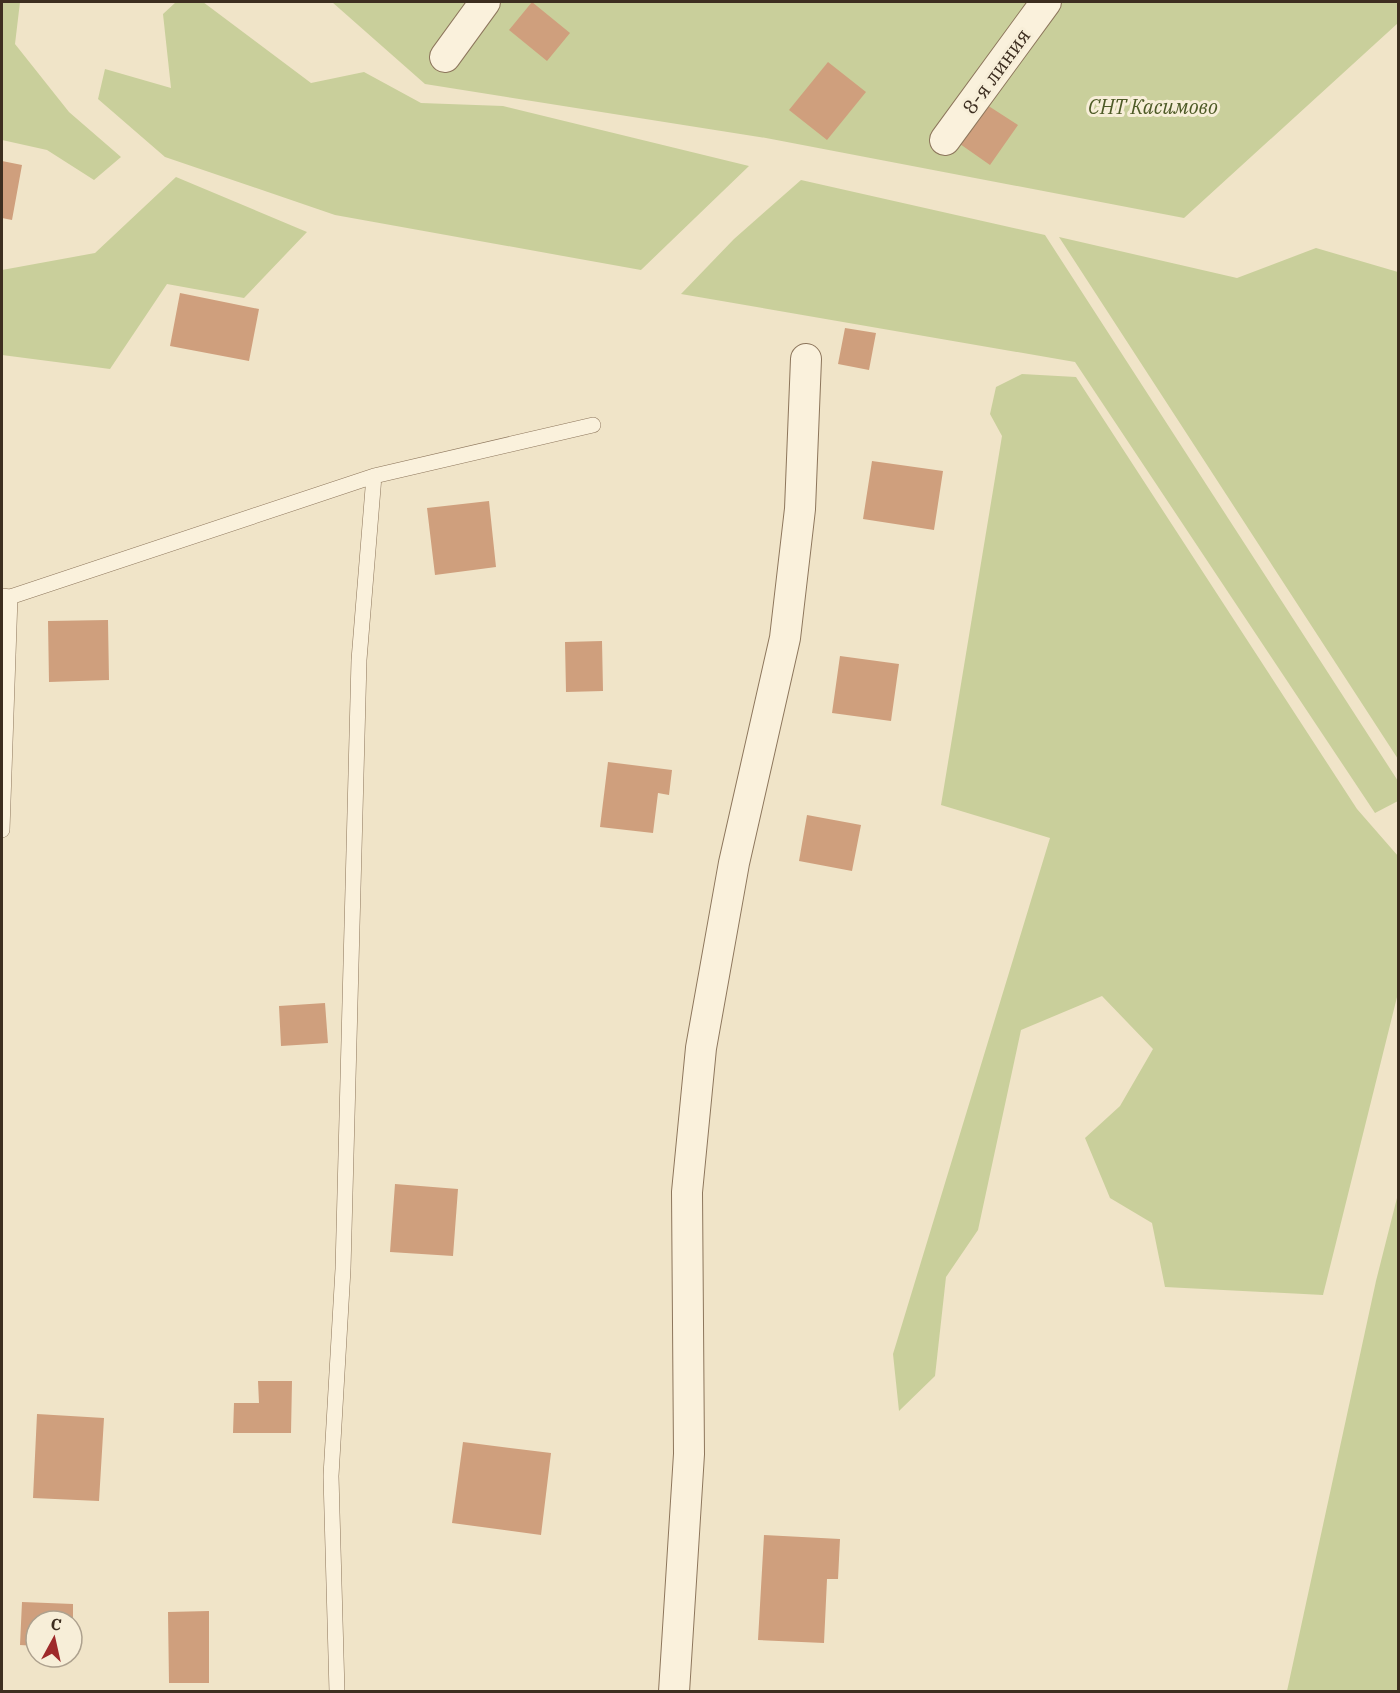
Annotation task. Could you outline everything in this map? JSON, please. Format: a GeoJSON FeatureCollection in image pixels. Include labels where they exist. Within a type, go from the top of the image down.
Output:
{"type":"FeatureCollection","features":[{"type":"Feature","properties":{"kind":"street"},"geometry":{"type":"LineString","coordinates":[[445,57],[485,2]]}},
{"type":"Feature","properties":{"kind":"street","name":"8-я линия"},"geometry":{"type":"LineString","coordinates":[[945,140],[1046,2]]}},
{"type":"Feature","properties":{"kind":"street"},"geometry":{"type":"LineString","coordinates":[[674,1692],[689,1454],[689,1170],[701,1048],[732,874],[785,638],[800,509],[806,359]]}},
{"type":"Feature","properties":{"kind":"lane"},"geometry":{"type":"LineString","coordinates":[[2,830],[6,597],[374,476],[593,425]]}},
{"type":"Feature","properties":{"kind":"lane"},"geometry":{"type":"LineString","coordinates":[[337,1692],[331,1476],[343,1269],[359,660],[374,476]]}},
{"type":"Feature","properties":{"kind":"green space"},"geometry":{"type":"Polygon","coordinates":[[[2,2],[20,2],[15,44],[69,112],[121,157],[94,180],[47,150],[2,140],[2,2]]]}},
{"type":"Feature","properties":{"kind":"green space"},"geometry":{"type":"Polygon","coordinates":[[[176,2],[203,2],[311,83],[364,72],[421,103],[503,106],[749,166],[641,270],[335,215],[165,157],[98,99],[105,69],[171,88],[163,14],[176,2]]]}},
{"type":"Feature","properties":{"kind":"green space","name":"СНТ Касимово"},"geometry":{"type":"Polygon","coordinates":[[[332,2],[1398,2],[1398,23],[1184,218],[766,138],[425,84],[332,2]]]}},
{"type":"Feature","properties":{"kind":"green space"},"geometry":{"type":"Polygon","coordinates":[[[176,177],[307,232],[244,298],[167,284],[110,369],[2,355],[2,270],[95,253],[176,177]]]}},
{"type":"Feature","properties":{"kind":"green space"},"geometry":{"type":"Polygon","coordinates":[[[801,180],[1045,235],[1398,781],[1398,801],[1375,813],[1075,362],[681,294],[734,239],[801,180]]]}},
{"type":"Feature","properties":{"kind":"green space"},"geometry":{"type":"Polygon","coordinates":[[[1059,237],[1237,278],[1316,248],[1398,272],[1398,759],[1059,237]]]}},
{"type":"Feature","properties":{"kind":"green space"},"geometry":{"type":"Polygon","coordinates":[[[1022,374],[1076,377],[1357,809],[1398,856],[1398,993],[1323,1295],[1165,1287],[1152,1223],[1110,1198],[1085,1138],[1120,1106],[1153,1049],[1102,996],[1021,1030],[978,1230],[946,1277],[935,1376],[899,1411],[893,1354],[1050,838],[941,805],[1002,436],[990,414],[996,387],[1022,374]]]}},
{"type":"Feature","properties":{"kind":"green space"},"geometry":{"type":"Polygon","coordinates":[[[1398,1194],[1398,1691],[1287,1691],[1376,1281],[1398,1194]]]}},
{"type":"Feature","properties":{"kind":"building"},"geometry":{"type":"Polygon","coordinates":[[[532,2],[570,33],[547,61],[509,30],[532,2]]]}},
{"type":"Feature","properties":{"kind":"building"},"geometry":{"type":"Polygon","coordinates":[[[828,62],[866,92],[827,140],[789,110],[828,62]]]}},
{"type":"Feature","properties":{"kind":"building"},"geometry":{"type":"Polygon","coordinates":[[[987,105],[1018,125],[990,165],[960,144],[987,105]]]}},
{"type":"Feature","properties":{"kind":"building"},"geometry":{"type":"Polygon","coordinates":[[[2,161],[22,165],[12,220],[2,218],[2,161]]]}},
{"type":"Feature","properties":{"kind":"building"},"geometry":{"type":"Polygon","coordinates":[[[180,293],[259,309],[249,361],[170,346],[180,293]]]}},
{"type":"Feature","properties":{"kind":"building"},"geometry":{"type":"Polygon","coordinates":[[[845,328],[876,333],[869,370],[838,364],[845,328]]]}},
{"type":"Feature","properties":{"kind":"building"},"geometry":{"type":"Polygon","coordinates":[[[872,461],[943,471],[934,530],[863,519],[872,461]]]}},
{"type":"Feature","properties":{"kind":"building"},"geometry":{"type":"Polygon","coordinates":[[[489,501],[496,567],[435,575],[427,508],[489,501]]]}},
{"type":"Feature","properties":{"kind":"building"},"geometry":{"type":"Polygon","coordinates":[[[108,620],[109,680],[49,682],[48,621],[108,620]]]}},
{"type":"Feature","properties":{"kind":"building"},"geometry":{"type":"Polygon","coordinates":[[[602,641],[603,691],[566,692],[565,642],[602,641]]]}},
{"type":"Feature","properties":{"kind":"building"},"geometry":{"type":"Polygon","coordinates":[[[840,656],[899,664],[891,721],[832,713],[840,656]]]}},
{"type":"Feature","properties":{"kind":"building"},"geometry":{"type":"Polygon","coordinates":[[[608,762],[672,770],[669,795],[658,793],[653,833],[600,827],[608,762]]]}},
{"type":"Feature","properties":{"kind":"building"},"geometry":{"type":"Polygon","coordinates":[[[807,815],[861,825],[852,871],[799,861],[807,815]]]}},
{"type":"Feature","properties":{"kind":"building"},"geometry":{"type":"Polygon","coordinates":[[[325,1003],[328,1043],[281,1046],[279,1006],[325,1003]]]}},
{"type":"Feature","properties":{"kind":"building"},"geometry":{"type":"Polygon","coordinates":[[[395,1184],[458,1189],[453,1256],[390,1252],[395,1184]]]}},
{"type":"Feature","properties":{"kind":"building"},"geometry":{"type":"Polygon","coordinates":[[[258,1381],[292,1381],[291,1433],[233,1433],[234,1403],[259,1403],[258,1381]]]}},
{"type":"Feature","properties":{"kind":"building"},"geometry":{"type":"Polygon","coordinates":[[[37,1414],[104,1418],[99,1501],[33,1498],[37,1414]]]}},
{"type":"Feature","properties":{"kind":"building"},"geometry":{"type":"Polygon","coordinates":[[[463,1442],[551,1453],[541,1535],[452,1523],[463,1442]]]}},
{"type":"Feature","properties":{"kind":"building"},"geometry":{"type":"Polygon","coordinates":[[[764,1535],[840,1539],[838,1579],[827,1579],[824,1643],[758,1640],[764,1535]]]}},
{"type":"Feature","properties":{"kind":"building"},"geometry":{"type":"Polygon","coordinates":[[[22,1602],[73,1604],[73,1609],[24,1609],[24,1645],[20,1645],[22,1602]]]}},
{"type":"Feature","properties":{"kind":"building"},"geometry":{"type":"Polygon","coordinates":[[[209,1611],[209,1683],[169,1683],[168,1612],[209,1611]]]}}]}
